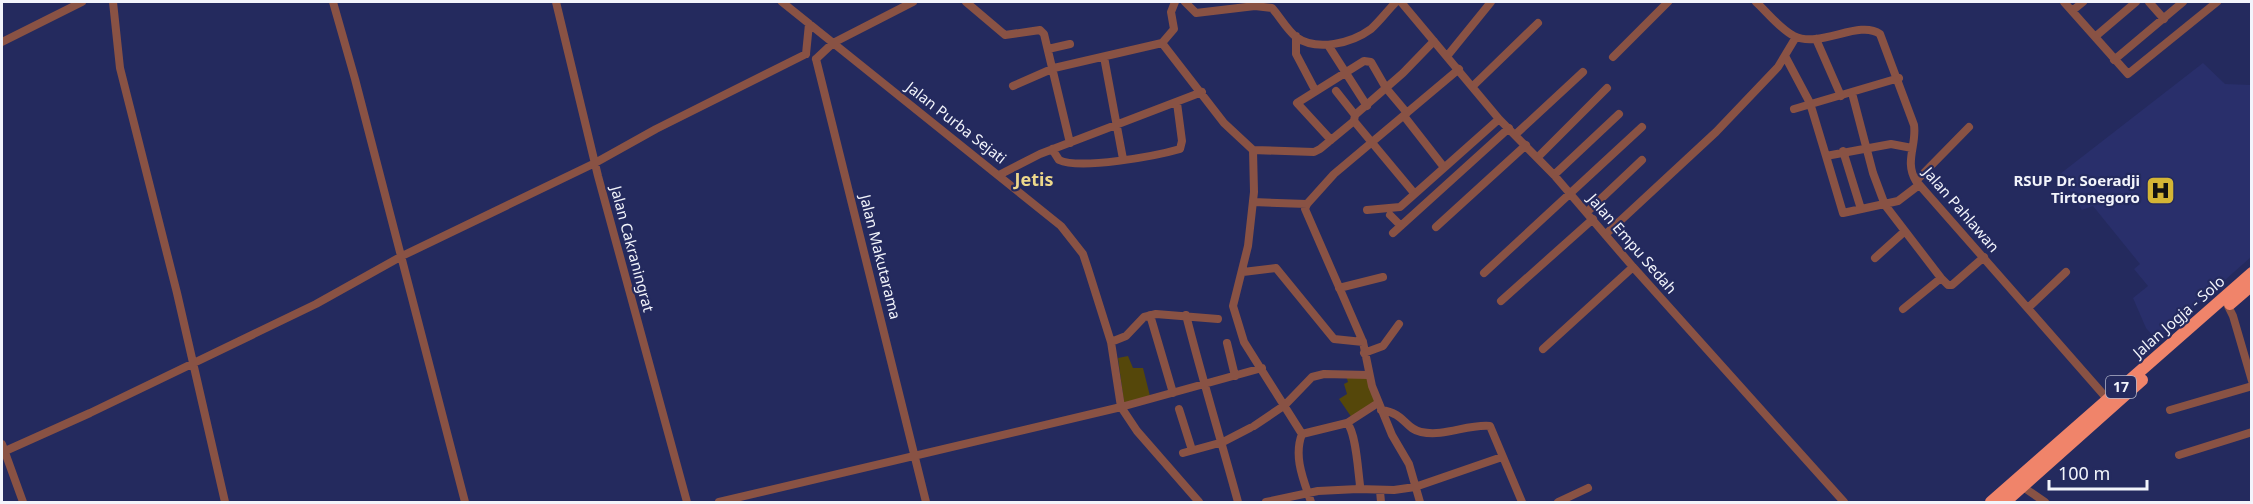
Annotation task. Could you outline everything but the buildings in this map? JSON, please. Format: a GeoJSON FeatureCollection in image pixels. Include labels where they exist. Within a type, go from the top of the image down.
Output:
{"type":"FeatureCollection","features":[{"type":"Feature","properties":{"kind":"highway","name":"Jalan Jogja - Solo"},"geometry":{"type":"LineString","coordinates":[[1991,502],[2226,302],[2252,273]]}},
{"type":"Feature","properties":{"kind":"highway","name":"Jalan Jogja - Solo"},"geometry":{"type":"LineString","coordinates":[[2226,302],[2252,285]]}},
{"type":"Feature","properties":{"kind":"highway","name":"Jalan Jogja - Solo"},"geometry":{"type":"LineString","coordinates":[[2005,502],[2110,402]]}},
{"type":"Feature","properties":{"kind":"street"},"geometry":{"type":"LineString","coordinates":[[2,39],[82,2]]}},
{"type":"Feature","properties":{"kind":"street"},"geometry":{"type":"LineString","coordinates":[[113,2],[120,69],[194,364],[225,502]]}},
{"type":"Feature","properties":{"kind":"street"},"geometry":{"type":"LineString","coordinates":[[333,2],[402,256],[465,502]]}},
{"type":"Feature","properties":{"kind":"street","name":"Jalan Cakraningrat"},"geometry":{"type":"LineString","coordinates":[[556,2],[595,163],[687,502]]}},
{"type":"Feature","properties":{"kind":"street","name":"Jalan Purba Sejati"},"geometry":{"type":"LineString","coordinates":[[782,2],[1061,226],[1083,254],[1111,342],[1120,408],[1199,502]]}},
{"type":"Feature","properties":{"kind":"street"},"geometry":{"type":"LineString","coordinates":[[806,54],[816,59],[833,43],[913,2]]}},
{"type":"Feature","properties":{"kind":"street"},"geometry":{"type":"LineString","coordinates":[[966,2],[1005,35],[1040,30],[1054,68],[1070,143]]}},
{"type":"Feature","properties":{"kind":"street"},"geometry":{"type":"LineString","coordinates":[[1014,86],[1054,68],[1162,43],[1174,29],[1171,12],[1175,2]]}},
{"type":"Feature","properties":{"kind":"street"},"geometry":{"type":"LineString","coordinates":[[1185,2],[1197,13],[1238,4],[1272,8],[1296,36],[1308,42],[1328,45],[1340,44],[1370,29],[1398,2]]}},
{"type":"Feature","properties":{"kind":"street","name":"Jalan Empu Sedah"},"geometry":{"type":"LineString","coordinates":[[1398,2],[1448,55],[1499,118],[1538,157],[1633,267],[1845,502]]}},
{"type":"Feature","properties":{"kind":"street"},"geometry":{"type":"LineString","coordinates":[[1448,55],[1491,2]]}},
{"type":"Feature","properties":{"kind":"street"},"geometry":{"type":"LineString","coordinates":[[1614,57],[1668,2]]}},
{"type":"Feature","properties":{"kind":"street"},"geometry":{"type":"LineString","coordinates":[[1606,234],[1716,132],[1785,56],[1796,37],[1756,2]]}},
{"type":"Feature","properties":{"kind":"street"},"geometry":{"type":"LineString","coordinates":[[2064,2],[2128,74],[2217,2]]}},
{"type":"Feature","properties":{"kind":"street"},"geometry":{"type":"LineString","coordinates":[[2072,11],[2083,2]]}},
{"type":"Feature","properties":{"kind":"street"},"geometry":{"type":"LineString","coordinates":[[2096,36],[2136,2]]}},
{"type":"Feature","properties":{"kind":"street"},"geometry":{"type":"LineString","coordinates":[[2149,2],[2164,19]]}},
{"type":"Feature","properties":{"kind":"street"},"geometry":{"type":"LineString","coordinates":[[2114,60],[2183,2]]}},
{"type":"Feature","properties":{"kind":"street"},"geometry":{"type":"LineString","coordinates":[[1474,85],[1538,23]]}},
{"type":"Feature","properties":{"kind":"street"},"geometry":{"type":"LineString","coordinates":[[806,54],[810,24]]}},
{"type":"Feature","properties":{"kind":"street","name":"Jalan Pahlawan"},"geometry":{"type":"LineString","coordinates":[[1796,37],[1816,39],[1868,29],[1882,37],[1899,78],[1914,125],[1909,168],[1918,183],[2110,402]]}},
{"type":"Feature","properties":{"kind":"street"},"geometry":{"type":"LineString","coordinates":[[1296,36],[1298,57],[1316,90]]}},
{"type":"Feature","properties":{"kind":"street"},"geometry":{"type":"LineString","coordinates":[[1816,39],[1841,96]]}},
{"type":"Feature","properties":{"kind":"street"},"geometry":{"type":"LineString","coordinates":[[1162,43],[1232,133],[1253,150],[1317,150],[1332,140],[1434,40]]}},
{"type":"Feature","properties":{"kind":"street"},"geometry":{"type":"LineString","coordinates":[[1048,49],[1070,44]]}},
{"type":"Feature","properties":{"kind":"street"},"geometry":{"type":"LineString","coordinates":[[1328,45],[1367,106]]}},
{"type":"Feature","properties":{"kind":"street"},"geometry":{"type":"LineString","coordinates":[[23,502],[2,448],[194,364],[316,304],[402,256],[595,163],[656,129],[806,54]]}},
{"type":"Feature","properties":{"kind":"street"},"geometry":{"type":"LineString","coordinates":[[1785,56],[1810,103],[1843,213],[1898,201],[1918,183],[1969,127]]}},
{"type":"Feature","properties":{"kind":"street"},"geometry":{"type":"LineString","coordinates":[[1104,57],[1123,159]]}},
{"type":"Feature","properties":{"kind":"street","name":"Jalan Makutarama"},"geometry":{"type":"LineString","coordinates":[[816,59],[926,502]]}},
{"type":"Feature","properties":{"kind":"street"},"geometry":{"type":"LineString","coordinates":[[1332,140],[1297,103],[1368,61],[1443,166]]}},
{"type":"Feature","properties":{"kind":"street"},"geometry":{"type":"LineString","coordinates":[[1420,502],[1409,464],[1380,407],[1368,375],[1363,342],[1306,214],[1307,204],[1332,177],[1460,69]]}},
{"type":"Feature","properties":{"kind":"street"},"geometry":{"type":"LineString","coordinates":[[1394,233],[1583,72]]}},
{"type":"Feature","properties":{"kind":"street"},"geometry":{"type":"LineString","coordinates":[[1794,109],[1899,78]]}},
{"type":"Feature","properties":{"kind":"street"},"geometry":{"type":"LineString","coordinates":[[1538,157],[1606,88]]}},
{"type":"Feature","properties":{"kind":"street"},"geometry":{"type":"LineString","coordinates":[[1336,91],[1354,118],[1414,193]]}},
{"type":"Feature","properties":{"kind":"street"},"geometry":{"type":"LineString","coordinates":[[999,175],[1052,149],[1202,92]]}},
{"type":"Feature","properties":{"kind":"street"},"geometry":{"type":"LineString","coordinates":[[1852,93],[1866,147],[1886,205],[1941,278],[1948,285],[1952,285],[1984,257]]}},
{"type":"Feature","properties":{"kind":"street"},"geometry":{"type":"LineString","coordinates":[[1052,149],[1059,160],[1066,163],[1144,158],[1180,149],[1182,141],[1177,103]]}},
{"type":"Feature","properties":{"kind":"street"},"geometry":{"type":"LineString","coordinates":[[1554,175],[1619,114]]}},
{"type":"Feature","properties":{"kind":"street"},"geometry":{"type":"LineString","coordinates":[[1367,210],[1397,209],[1499,118]]}},
{"type":"Feature","properties":{"kind":"street"},"geometry":{"type":"LineString","coordinates":[[1484,273],[1642,127]]}},
{"type":"Feature","properties":{"kind":"street"},"geometry":{"type":"LineString","coordinates":[[1826,156],[1891,144],[1912,148]]}},
{"type":"Feature","properties":{"kind":"street"},"geometry":{"type":"LineString","coordinates":[[1436,227],[1526,145]]}},
{"type":"Feature","properties":{"kind":"street"},"geometry":{"type":"LineString","coordinates":[[1253,150],[1253,202],[1243,272],[1233,306],[1244,342],[1258,370],[1285,405],[1302,434]]}},
{"type":"Feature","properties":{"kind":"street"},"geometry":{"type":"LineString","coordinates":[[1843,152],[1861,209]]}},
{"type":"Feature","properties":{"kind":"street"},"geometry":{"type":"LineString","coordinates":[[1500,301],[1590,216],[1642,160]]}},
{"type":"Feature","properties":{"kind":"street"},"geometry":{"type":"LineString","coordinates":[[1253,202],[1307,204]]}},
{"type":"Feature","properties":{"kind":"street"},"geometry":{"type":"LineString","coordinates":[[1390,215],[1401,226]]}},
{"type":"Feature","properties":{"kind":"street"},"geometry":{"type":"LineString","coordinates":[[1875,258],[1905,231]]}},
{"type":"Feature","properties":{"kind":"street"},"geometry":{"type":"LineString","coordinates":[[1543,349],[1633,267]]}},
{"type":"Feature","properties":{"kind":"street"},"geometry":{"type":"LineString","coordinates":[[1243,272],[1276,268],[1334,339],[1363,342]]}},
{"type":"Feature","properties":{"kind":"street"},"geometry":{"type":"LineString","coordinates":[[2029,307],[2066,272]]}},
{"type":"Feature","properties":{"kind":"street"},"geometry":{"type":"LineString","coordinates":[[1339,288],[1383,277]]}},
{"type":"Feature","properties":{"kind":"street"},"geometry":{"type":"LineString","coordinates":[[1903,309],[1941,278]]}},
{"type":"Feature","properties":{"kind":"street"},"geometry":{"type":"LineString","coordinates":[[2226,302],[2252,381]]}},
{"type":"Feature","properties":{"kind":"street"},"geometry":{"type":"LineString","coordinates":[[1111,342],[1126,336],[1138,322],[1150,315],[1162,313],[1218,319]]}},
{"type":"Feature","properties":{"kind":"street"},"geometry":{"type":"LineString","coordinates":[[1150,315],[1173,393]]}},
{"type":"Feature","properties":{"kind":"street"},"geometry":{"type":"LineString","coordinates":[[1186,315],[1238,502]]}},
{"type":"Feature","properties":{"kind":"street"},"geometry":{"type":"LineString","coordinates":[[1364,353],[1383,346],[1399,324]]}},
{"type":"Feature","properties":{"kind":"street"},"geometry":{"type":"LineString","coordinates":[[1227,343],[1235,376]]}},
{"type":"Feature","properties":{"kind":"street"},"geometry":{"type":"LineString","coordinates":[[719,502],[1120,408],[1258,370]]}},
{"type":"Feature","properties":{"kind":"street"},"geometry":{"type":"LineString","coordinates":[[1179,409],[1187,452],[1223,442],[1252,427],[1285,405],[1312,377],[1318,374],[1368,375]]}},
{"type":"Feature","properties":{"kind":"street"},"geometry":{"type":"LineString","coordinates":[[2170,410],[2252,386]]}},
{"type":"Feature","properties":{"kind":"street"},"geometry":{"type":"LineString","coordinates":[[1302,434],[1347,423],[1380,407],[1398,414],[1415,431],[1448,433],[1488,425],[1492,429],[1522,502]]}},
{"type":"Feature","properties":{"kind":"street"},"geometry":{"type":"LineString","coordinates":[[1347,423],[1350,426],[1355,451],[1360,485],[1358,489]]}},
{"type":"Feature","properties":{"kind":"street"},"geometry":{"type":"LineString","coordinates":[[2179,455],[2252,432]]}},
{"type":"Feature","properties":{"kind":"street"},"geometry":{"type":"LineString","coordinates":[[1302,434],[1298,443],[1300,470],[1312,492],[1311,502]]}},
{"type":"Feature","properties":{"kind":"street"},"geometry":{"type":"LineString","coordinates":[[1266,502],[1312,492],[1358,489],[1380,491],[1415,487],[1502,457]]}},
{"type":"Feature","properties":{"kind":"street"},"geometry":{"type":"LineString","coordinates":[[2023,487],[2045,502]]}},
{"type":"Feature","properties":{"kind":"street"},"geometry":{"type":"LineString","coordinates":[[1558,502],[1588,488]]}},
{"type":"Feature","properties":{"kind":"street"},"geometry":{"type":"LineString","coordinates":[[1380,491],[1381,502]]}},
{"type":"Feature","properties":{"kind":"shaded area","name":"RSUP Dr. Soeradji Tirtonegoro"},"geometry":{"type":"Polygon","coordinates":[[[2203,63],[2225,84],[2251,85],[2251,257],[2157,340],[2146,328],[2133,298],[2148,286],[2134,269],[2140,264],[2093,206],[2082,210],[2060,174],[2203,63]]]}},
{"type":"Feature","properties":{"kind":"shaded area"},"geometry":{"type":"Polygon","coordinates":[[[1128,356],[1133,368],[1143,368],[1150,396],[1124,403],[1118,358],[1128,356]]]}},
{"type":"Feature","properties":{"kind":"shaded area"},"geometry":{"type":"Polygon","coordinates":[[[1346,376],[1367,377],[1377,403],[1352,418],[1339,399],[1347,394],[1344,384],[1348,382],[1346,376]]]}},
{"type":"Feature","properties":{"kind":"place","name":"RSUP Dr. Soeradji Tirtonegoro"},"geometry":{"type":"Point","coordinates":[2161,190]}},
{"type":"Feature","properties":{"kind":"district","name":"Jetis"},"geometry":{"type":"Point","coordinates":[1034,180]}}]}
